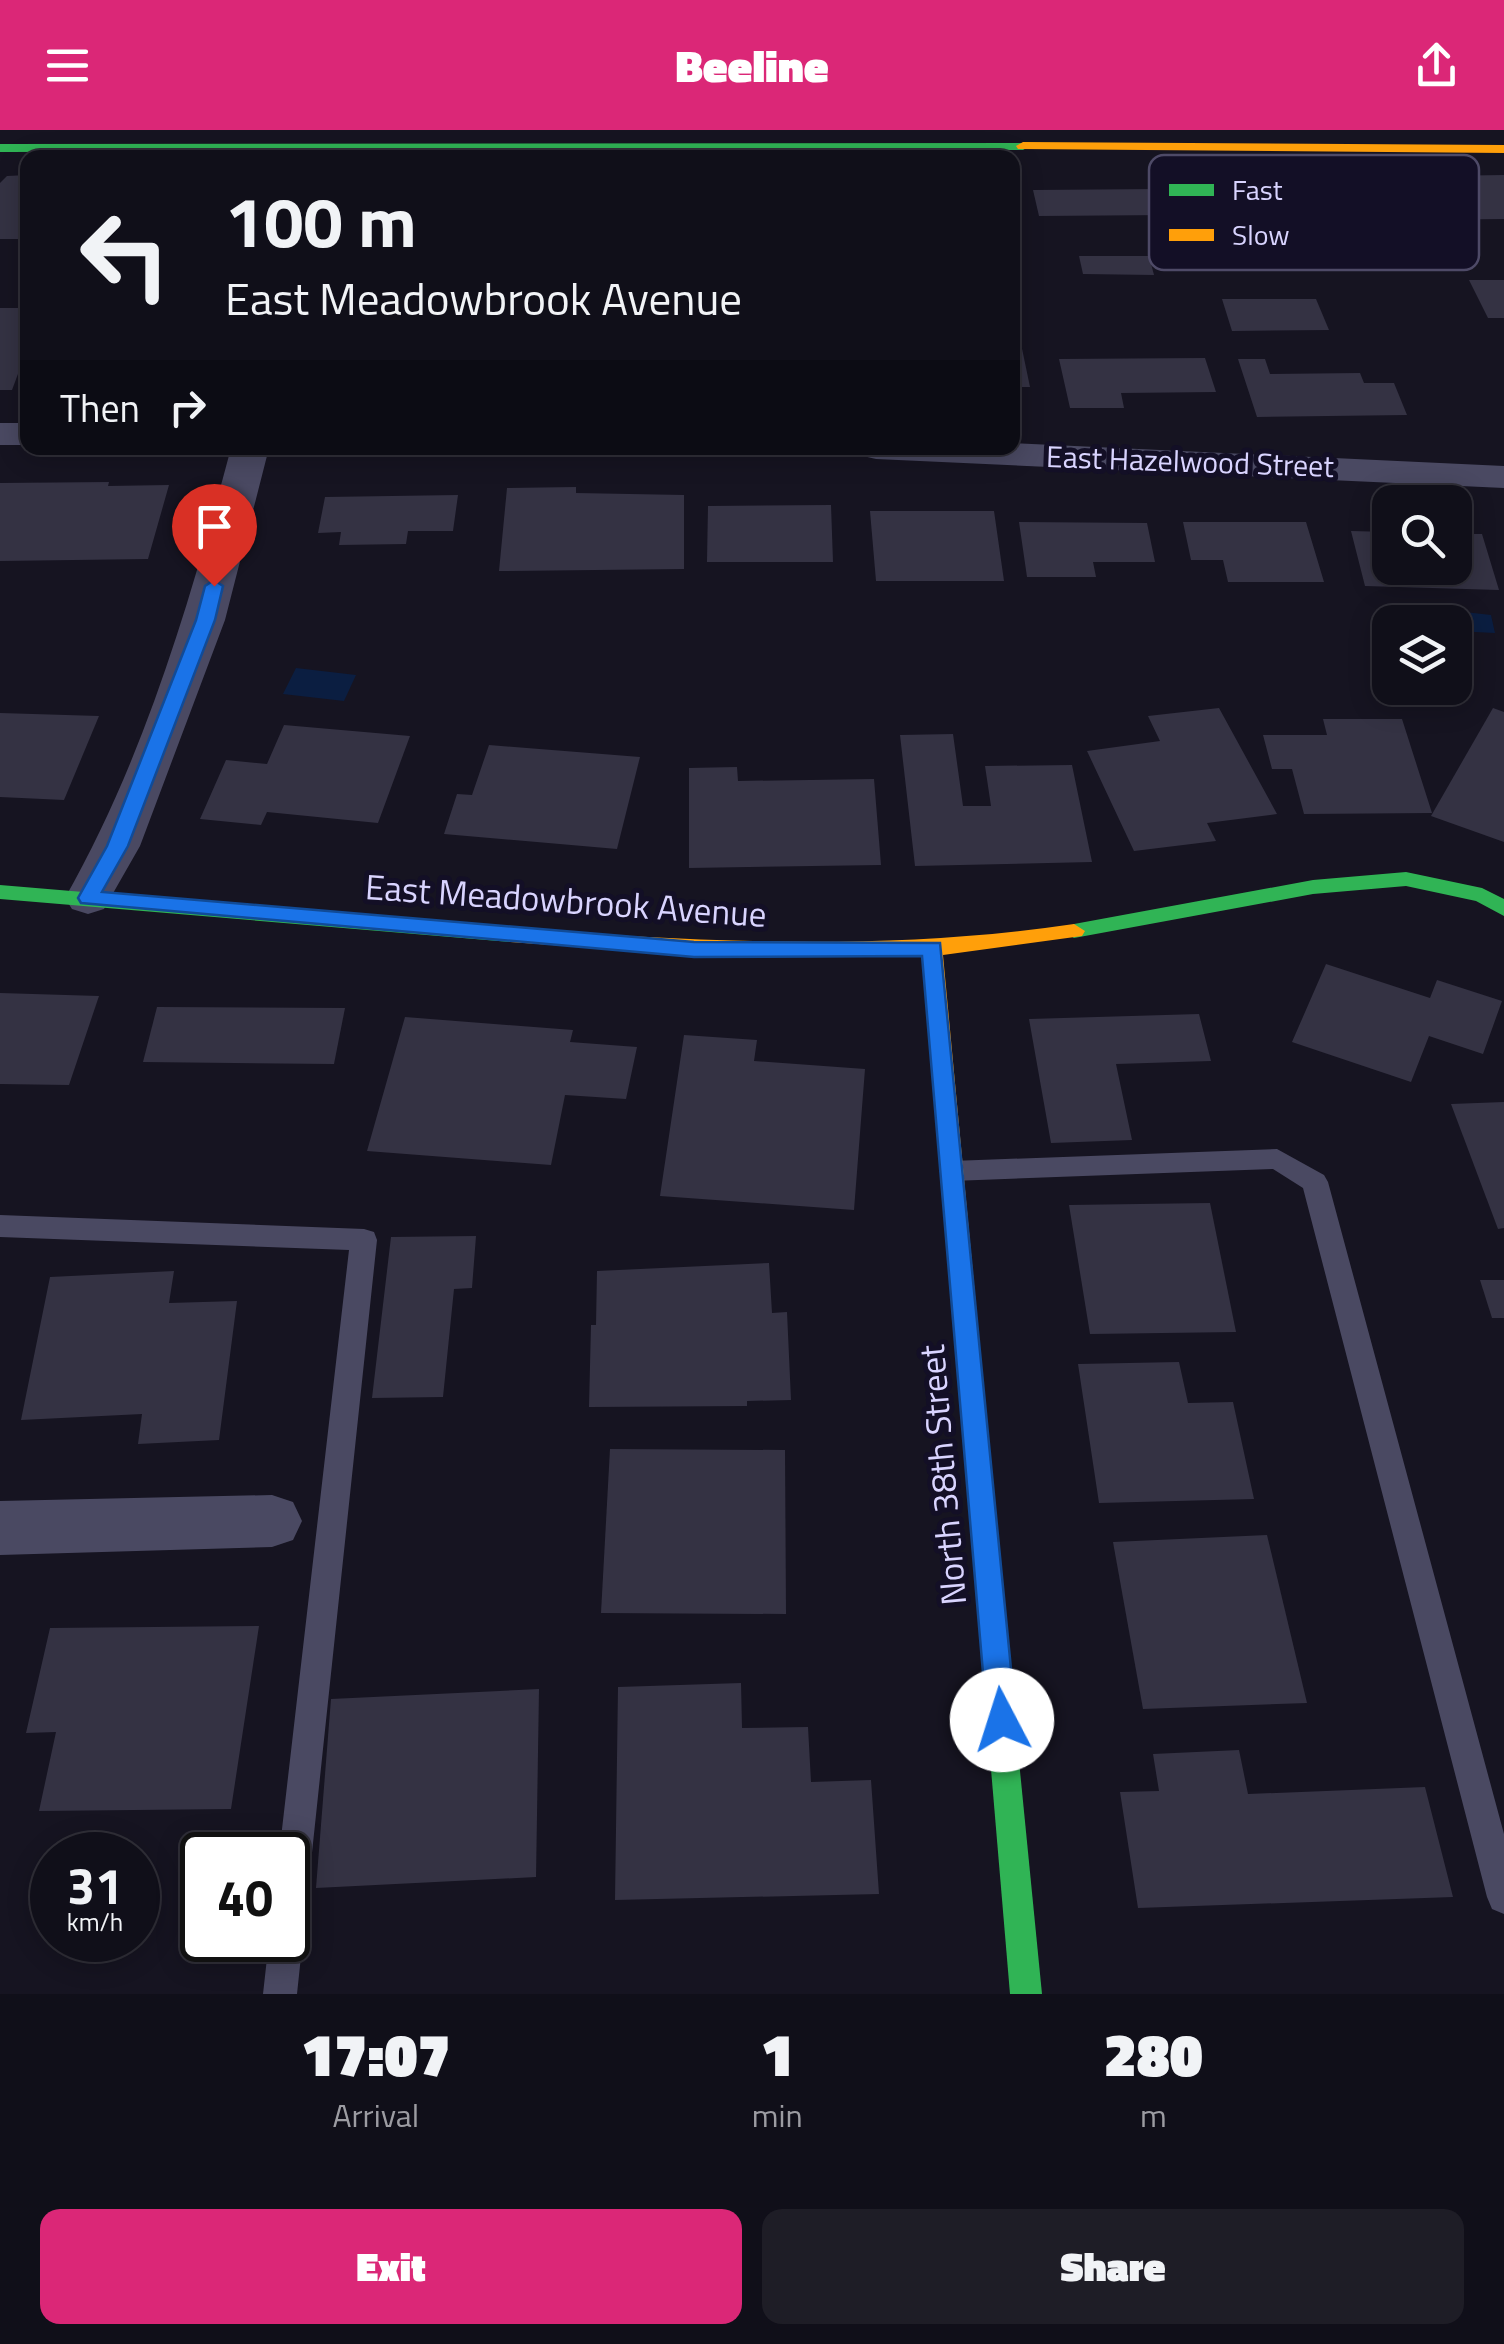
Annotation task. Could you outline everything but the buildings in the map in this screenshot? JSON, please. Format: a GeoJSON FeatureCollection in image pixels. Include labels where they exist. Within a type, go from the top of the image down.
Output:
{"type":"FeatureCollection","features":[{"type":"Feature","properties":{"kind":"street"},"geometry":{"type":"LineString","coordinates":[[389,150],[816,137],[1504,149]]}},
{"type":"Feature","properties":{"kind":"street"},"geometry":{"type":"LineString","coordinates":[[0,148],[162,150]]}},
{"type":"Feature","properties":{"kind":"street"},"geometry":{"type":"LineString","coordinates":[[88,898],[117,846],[206,620],[248,455]]}},
{"type":"Feature","properties":{"kind":"street","name":"East Hazelwood Street"},"geometry":{"type":"LineString","coordinates":[[1020,455],[1504,477]]}},
{"type":"Feature","properties":{"kind":"street","name":"East Meadowbrook Avenue"},"geometry":{"type":"LineString","coordinates":[[0,892],[694,950],[932,948],[1043,937],[1313,887],[1406,879],[1482,895],[1504,909]]}},
{"type":"Feature","properties":{"kind":"street","name":"North 38th Street"},"geometry":{"type":"LineString","coordinates":[[932,948],[1026,1994]]}},
{"type":"Feature","properties":{"kind":"street"},"geometry":{"type":"LineString","coordinates":[[0,1528],[272,1521]]}},
{"type":"Feature","properties":{"kind":"lane"},"geometry":{"type":"LineString","coordinates":[[952,1171],[1278,1159],[1315,1182],[1504,1897]]}},
{"type":"Feature","properties":{"kind":"lane"},"geometry":{"type":"LineString","coordinates":[[0,1226],[364,1240],[298,1832]]}},
{"type":"Feature","properties":{"kind":"lane"},"geometry":{"type":"LineString","coordinates":[[280,1994],[284,1962]]}},
{"type":"Feature","properties":{"kind":"water"},"geometry":{"type":"Polygon","coordinates":[[[1472,613],[1491,615],[1495,633],[1472,632],[1472,613]]]}},
{"type":"Feature","properties":{"kind":"water"},"geometry":{"type":"Polygon","coordinates":[[[296,668],[356,675],[344,701],[283,694],[296,668]]]}},
{"type":"Feature","properties":{"kind":"traffic: fast"},"geometry":{"type":"LineString","coordinates":[[0,148],[1023,146]]}},
{"type":"Feature","properties":{"kind":"traffic: fast"},"geometry":{"type":"LineString","coordinates":[[1074,931],[1313,887],[1406,879],[1482,895],[1504,909]]}},
{"type":"Feature","properties":{"kind":"traffic: fast"},"geometry":{"type":"LineString","coordinates":[[0,892],[510,935]]}},
{"type":"Feature","properties":{"kind":"traffic: fast"},"geometry":{"type":"LineString","coordinates":[[1000,1710],[1026,1994]]}},
{"type":"Feature","properties":{"kind":"traffic: slow"},"geometry":{"type":"LineString","coordinates":[[1023,146],[1504,149]]}},
{"type":"Feature","properties":{"kind":"traffic: slow"},"geometry":{"type":"LineString","coordinates":[[510,935],[721,949],[864,951],[1005,942],[1074,931]]}},
{"type":"Feature","properties":{"kind":"traffic: slow"},"geometry":{"type":"LineString","coordinates":[[932,948],[1000,1710]]}},
{"type":"Feature","properties":{"kind":"route"},"geometry":{"type":"LineString","coordinates":[[214,586],[206,620],[117,846],[88,898],[694,950],[932,948],[1002,1720]]}}]}
